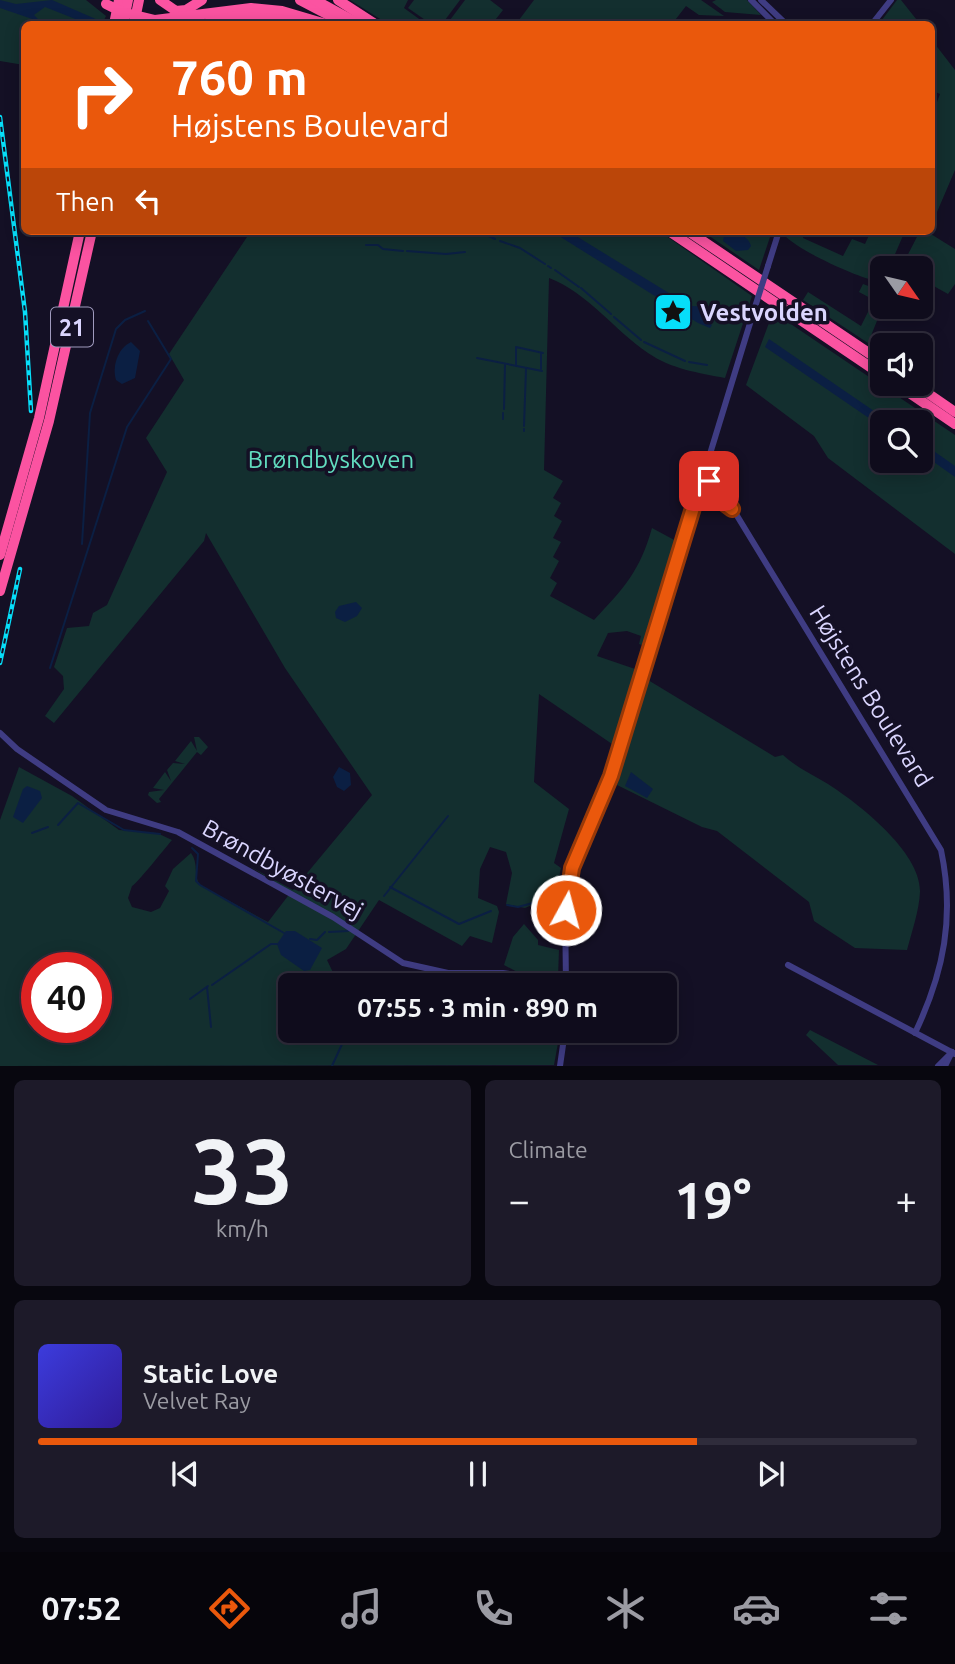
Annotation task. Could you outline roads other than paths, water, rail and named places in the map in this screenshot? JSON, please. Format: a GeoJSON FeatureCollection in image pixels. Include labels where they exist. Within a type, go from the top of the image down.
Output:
{"type":"FeatureCollection","features":[{"type":"Feature","properties":{"kind":"highway"},"geometry":{"type":"LineString","coordinates":[[115,21],[119,0]]}},
{"type":"Feature","properties":{"kind":"highway"},"geometry":{"type":"LineString","coordinates":[[123,21],[128,0]]}},
{"type":"Feature","properties":{"kind":"highway"},"geometry":{"type":"LineString","coordinates":[[135,21],[139,0]]}},
{"type":"Feature","properties":{"kind":"highway"},"geometry":{"type":"LineString","coordinates":[[160,0],[176,11],[186,10],[202,0]]}},
{"type":"Feature","properties":{"kind":"highway"},"geometry":{"type":"LineString","coordinates":[[300,0],[340,21]]}},
{"type":"Feature","properties":{"kind":"highway"},"geometry":{"type":"LineString","coordinates":[[315,0],[354,21]]}},
{"type":"Feature","properties":{"kind":"highway"},"geometry":{"type":"LineString","coordinates":[[338,0],[370,21]]}},
{"type":"Feature","properties":{"kind":"highway"},"geometry":{"type":"LineString","coordinates":[[102,2],[122,12],[155,20],[251,8],[282,11],[316,21]]}},
{"type":"Feature","properties":{"kind":"highway"},"geometry":{"type":"LineString","coordinates":[[215,21],[236,16],[294,21]]}},
{"type":"Feature","properties":{"kind":"highway","name":"21"},"geometry":{"type":"LineString","coordinates":[[0,555],[38,418],[77,235]]}},
{"type":"Feature","properties":{"kind":"highway","name":"21"},"geometry":{"type":"LineString","coordinates":[[0,591],[49,421],[91,235]]}},
{"type":"Feature","properties":{"kind":"highway"},"geometry":{"type":"LineString","coordinates":[[675,235],[870,367]]}},
{"type":"Feature","properties":{"kind":"highway"},"geometry":{"type":"LineString","coordinates":[[694,235],[870,354]]}},
{"type":"Feature","properties":{"kind":"highway"},"geometry":{"type":"LineString","coordinates":[[914,396],[955,424]]}},
{"type":"Feature","properties":{"kind":"highway"},"geometry":{"type":"LineString","coordinates":[[932,396],[955,412]]}},
{"type":"Feature","properties":{"kind":"street"},"geometry":{"type":"LineString","coordinates":[[751,0],[772,21]]}},
{"type":"Feature","properties":{"kind":"street"},"geometry":{"type":"LineString","coordinates":[[761,0],[783,21]]}},
{"type":"Feature","properties":{"kind":"street"},"geometry":{"type":"LineString","coordinates":[[874,21],[891,0]]}},
{"type":"Feature","properties":{"kind":"street"},"geometry":{"type":"LineString","coordinates":[[566,973],[565,904],[572,868],[611,776],[778,235]]}},
{"type":"Feature","properties":{"kind":"street","name":"Højstens Boulevard"},"geometry":{"type":"LineString","coordinates":[[701,482],[732,509],[941,850],[951,887],[951,923],[944,956],[915,1033]]}},
{"type":"Feature","properties":{"kind":"street","name":"Brøndbyøstervej"},"geometry":{"type":"LineString","coordinates":[[0,733],[17,749],[106,810],[178,832],[332,917],[403,963],[447,973],[493,973]]}},
{"type":"Feature","properties":{"kind":"street"},"geometry":{"type":"LineString","coordinates":[[788,965],[953,1053]]}},
{"type":"Feature","properties":{"kind":"street"},"geometry":{"type":"LineString","coordinates":[[560,1066],[563,1043]]}},
{"type":"Feature","properties":{"kind":"street"},"geometry":{"type":"LineString","coordinates":[[938,1066],[953,1053]]}},
{"type":"Feature","properties":{"kind":"street"},"geometry":{"type":"LineString","coordinates":[[945,1066],[953,1053]]}},
{"type":"Feature","properties":{"kind":"water"},"geometry":{"type":"Polygon","coordinates":[[[0,0],[16,4],[52,0],[98,21],[80,21],[45,7],[34,15],[38,21],[0,8],[0,0]]]}},
{"type":"Feature","properties":{"kind":"water"},"geometry":{"type":"Polygon","coordinates":[[[557,235],[575,235],[690,306],[719,307],[731,313],[728,322],[714,314],[705,320],[712,325],[710,328],[557,235]]]}},
{"type":"Feature","properties":{"kind":"water"},"geometry":{"type":"Polygon","coordinates":[[[724,235],[742,235],[751,246],[748,250],[736,251],[723,241],[724,235]]]}},
{"type":"Feature","properties":{"kind":"water"},"geometry":{"type":"Polygon","coordinates":[[[769,339],[873,410],[870,410],[870,419],[765,347],[769,339]]]}},
{"type":"Feature","properties":{"kind":"water"},"geometry":{"type":"Polygon","coordinates":[[[131,342],[140,351],[135,378],[122,384],[116,380],[115,364],[122,349],[131,342]]]}},
{"type":"Feature","properties":{"kind":"water"},"geometry":{"type":"Polygon","coordinates":[[[933,450],[955,466],[955,477],[933,461],[933,450]]]}},
{"type":"Feature","properties":{"kind":"water"},"geometry":{"type":"Polygon","coordinates":[[[356,602],[362,608],[357,616],[345,622],[336,618],[335,612],[339,606],[356,602]]]}},
{"type":"Feature","properties":{"kind":"water"},"geometry":{"type":"Polygon","coordinates":[[[339,767],[350,773],[351,785],[344,791],[337,787],[333,777],[339,767]]]}},
{"type":"Feature","properties":{"kind":"water"},"geometry":{"type":"Polygon","coordinates":[[[631,772],[653,789],[647,798],[625,786],[631,772]]]}},
{"type":"Feature","properties":{"kind":"water"},"geometry":{"type":"Polygon","coordinates":[[[27,786],[40,791],[42,798],[23,823],[13,817],[23,789],[27,786]]]}},
{"type":"Feature","properties":{"kind":"water"},"geometry":{"type":"Polygon","coordinates":[[[286,931],[295,931],[322,948],[310,970],[304,971],[281,955],[277,944],[286,931]]]}},
{"type":"Feature","properties":{"kind":"waterway"},"geometry":{"type":"LineString","coordinates":[[486,235],[495,239]]}},
{"type":"Feature","properties":{"kind":"waterway"},"geometry":{"type":"LineString","coordinates":[[500,241],[520,248],[545,264]]}},
{"type":"Feature","properties":{"kind":"waterway"},"geometry":{"type":"LineString","coordinates":[[366,245],[403,251]]}},
{"type":"Feature","properties":{"kind":"waterway"},"geometry":{"type":"LineString","coordinates":[[407,251],[446,254],[465,252]]}},
{"type":"Feature","properties":{"kind":"waterway"},"geometry":{"type":"LineString","coordinates":[[555,270],[579,287]]}},
{"type":"Feature","properties":{"kind":"waterway"},"geometry":{"type":"LineString","coordinates":[[581,288],[611,314]]}},
{"type":"Feature","properties":{"kind":"waterway"},"geometry":{"type":"LineString","coordinates":[[82,544],[90,413],[116,329],[125,320],[145,311]]}},
{"type":"Feature","properties":{"kind":"waterway"},"geometry":{"type":"LineString","coordinates":[[725,315],[736,321]]}},
{"type":"Feature","properties":{"kind":"waterway"},"geometry":{"type":"LineString","coordinates":[[614,317],[641,340]]}},
{"type":"Feature","properties":{"kind":"waterway"},"geometry":{"type":"LineString","coordinates":[[50,668],[127,427],[171,359],[148,321]]}},
{"type":"Feature","properties":{"kind":"waterway"},"geometry":{"type":"LineString","coordinates":[[644,342],[685,361]]}},
{"type":"Feature","properties":{"kind":"waterway"},"geometry":{"type":"LineString","coordinates":[[516,366],[516,347],[543,353]]}},
{"type":"Feature","properties":{"kind":"waterway"},"geometry":{"type":"LineString","coordinates":[[541,353],[541,369]]}},
{"type":"Feature","properties":{"kind":"waterway"},"geometry":{"type":"LineString","coordinates":[[477,358],[542,371]]}},
{"type":"Feature","properties":{"kind":"waterway"},"geometry":{"type":"LineString","coordinates":[[689,362],[707,365]]}},
{"type":"Feature","properties":{"kind":"waterway"},"geometry":{"type":"LineString","coordinates":[[504,409],[505,365]]}},
{"type":"Feature","properties":{"kind":"waterway"},"geometry":{"type":"LineString","coordinates":[[524,426],[526,369]]}},
{"type":"Feature","properties":{"kind":"waterway"},"geometry":{"type":"LineString","coordinates":[[503,413],[503,419]]}},
{"type":"Feature","properties":{"kind":"waterway"},"geometry":{"type":"LineString","coordinates":[[58,825],[78,803],[124,830],[160,834]]}},
{"type":"Feature","properties":{"kind":"waterway"},"geometry":{"type":"LineString","coordinates":[[384,896],[448,816]]}},
{"type":"Feature","properties":{"kind":"waterway"},"geometry":{"type":"LineString","coordinates":[[32,833],[48,827]]}},
{"type":"Feature","properties":{"kind":"waterway"},"geometry":{"type":"LineString","coordinates":[[192,848],[198,854],[196,881],[200,885],[284,933]]}},
{"type":"Feature","properties":{"kind":"waterway"},"geometry":{"type":"LineString","coordinates":[[390,887],[459,924],[491,911]]}},
{"type":"Feature","properties":{"kind":"waterway"},"geometry":{"type":"LineString","coordinates":[[507,905],[518,907],[540,901]]}},
{"type":"Feature","properties":{"kind":"waterway"},"geometry":{"type":"LineString","coordinates":[[329,932],[348,931]]}},
{"type":"Feature","properties":{"kind":"waterway"},"geometry":{"type":"LineString","coordinates":[[310,939],[317,940],[325,932]]}},
{"type":"Feature","properties":{"kind":"waterway"},"geometry":{"type":"LineString","coordinates":[[212,985],[271,944],[277,944]]}},
{"type":"Feature","properties":{"kind":"waterway"},"geometry":{"type":"LineString","coordinates":[[190,999],[208,986]]}},
{"type":"Feature","properties":{"kind":"waterway"},"geometry":{"type":"LineString","coordinates":[[207,987],[211,1027]]}},
{"type":"Feature","properties":{"kind":"waterway"},"geometry":{"type":"LineString","coordinates":[[332,1066],[343,1043]]}},
{"type":"Feature","properties":{"kind":"railway"},"geometry":{"type":"LineString","coordinates":[[0,117],[25,312],[31,411]]}},
{"type":"Feature","properties":{"kind":"railway"},"geometry":{"type":"LineString","coordinates":[[0,663],[20,569]]}},
{"type":"Feature","properties":{"kind":"place","name":"Vestvolden"},"geometry":{"type":"Point","coordinates":[673,312]}},
{"type":"Feature","properties":{"kind":"park label","name":"Brøndbyskoven"},"geometry":{"type":"Point","coordinates":[331,459]}}]}
